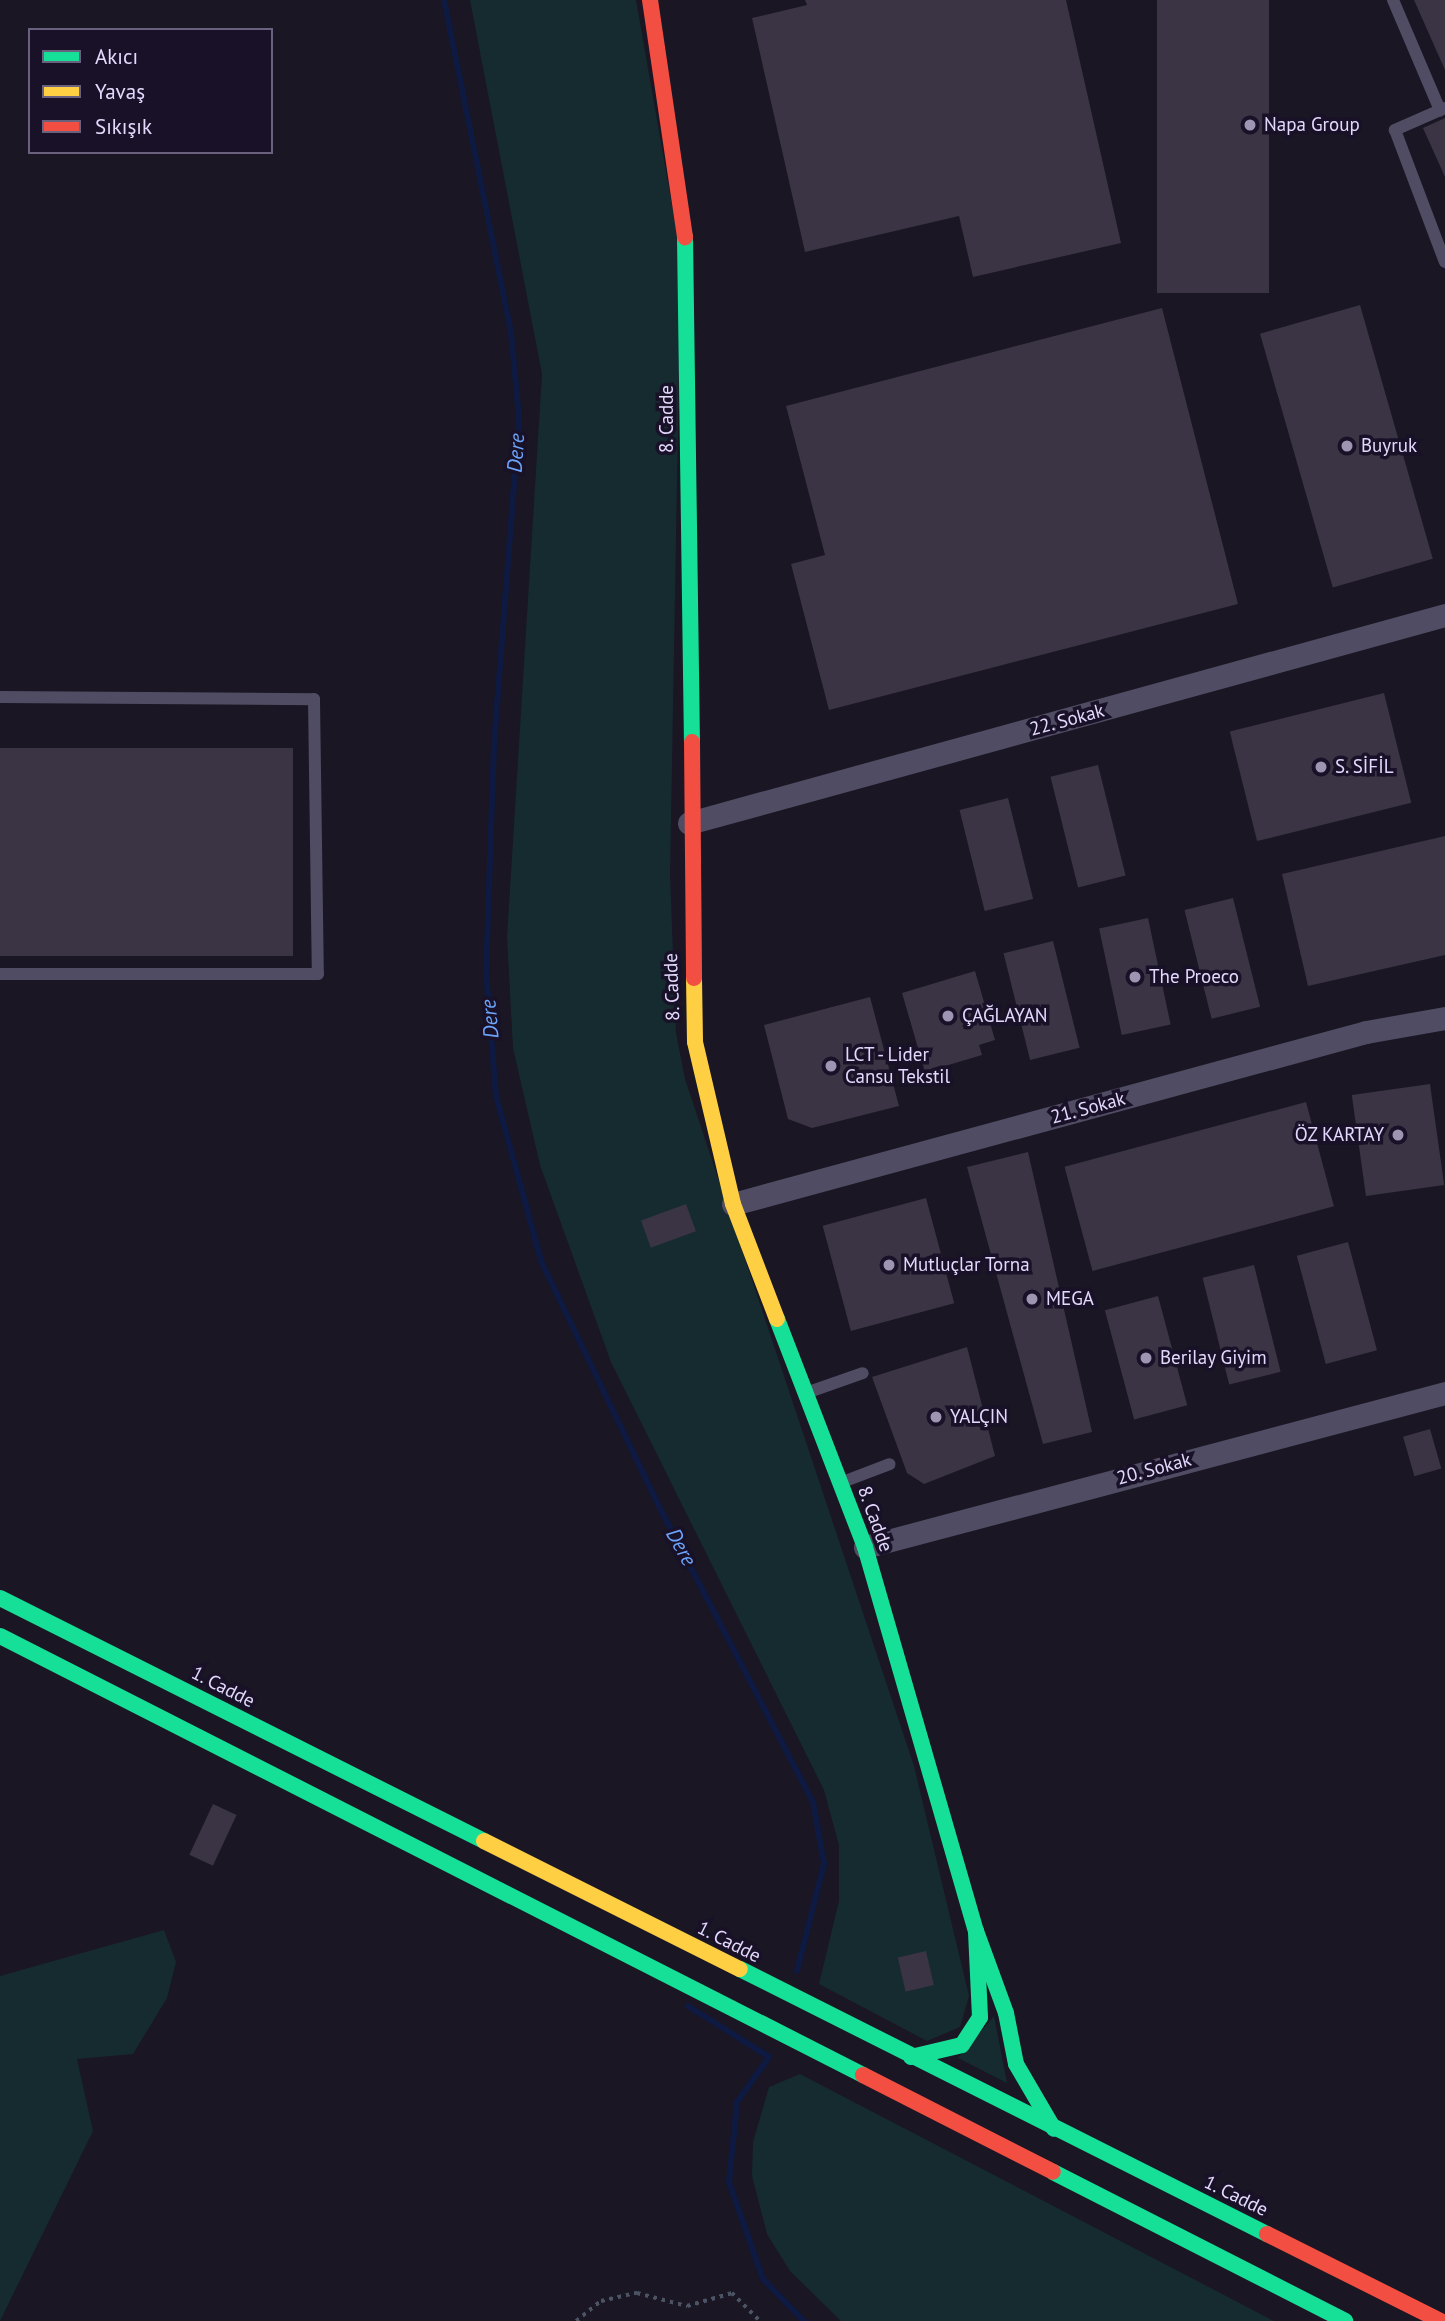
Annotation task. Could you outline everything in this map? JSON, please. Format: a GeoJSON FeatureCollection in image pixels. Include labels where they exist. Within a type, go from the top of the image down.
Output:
{"type":"FeatureCollection","features":[{"type":"Feature","properties":{"kind":"main road","name":"8. Cadde"},"geometry":{"type":"LineString","coordinates":[[650,0],[688,259],[689,823],[695,1042],[733,1205],[864,1548],[976,1931],[1006,2013],[1016,2064],[1054,2129]]}},
{"type":"Feature","properties":{"kind":"main road","name":"1. Cadde"},"geometry":{"type":"LineString","coordinates":[[0,1598],[1441,2321]]}},
{"type":"Feature","properties":{"kind":"main road"},"geometry":{"type":"LineString","coordinates":[[0,1636],[1345,2321]]}},
{"type":"Feature","properties":{"kind":"main road","name":"8. Cadde"},"geometry":{"type":"LineString","coordinates":[[911,2057],[962,2045],[979,2017],[976,1931]]}},
{"type":"Feature","properties":{"kind":"street","name":"22. Sokak"},"geometry":{"type":"LineString","coordinates":[[689,823],[1445,615]]}},
{"type":"Feature","properties":{"kind":"street","name":"21. Sokak"},"geometry":{"type":"LineString","coordinates":[[733,1205],[1366,1032],[1445,1018]]}},
{"type":"Feature","properties":{"kind":"street","name":"20. Sokak"},"geometry":{"type":"LineString","coordinates":[[864,1548],[1445,1393]]}},
{"type":"Feature","properties":{"kind":"lane"},"geometry":{"type":"LineString","coordinates":[[1393,0],[1443,109],[1395,130],[1445,262]]}},
{"type":"Feature","properties":{"kind":"lane"},"geometry":{"type":"LineString","coordinates":[[0,697],[314,699],[318,974],[0,974]]}},
{"type":"Feature","properties":{"kind":"lane"},"geometry":{"type":"LineString","coordinates":[[805,1393],[863,1373]]}},
{"type":"Feature","properties":{"kind":"lane"},"geometry":{"type":"LineString","coordinates":[[840,1483],[890,1464]]}},
{"type":"Feature","properties":{"kind":"path"},"geometry":{"type":"LineString","coordinates":[[576,2321],[601,2301],[637,2293],[687,2306],[732,2293],[760,2321]]}},
{"type":"Feature","properties":{"kind":"green space"},"geometry":{"type":"Polygon","coordinates":[[[470,0],[636,0],[681,257],[670,875],[676,1033],[685,1079],[914,1766],[969,1996],[960,2027],[927,2041],[819,1984],[839,1901],[839,1845],[824,1790],[611,1362],[540,1165],[513,1048],[507,937],[542,374],[470,0]]]}},
{"type":"Feature","properties":{"kind":"green space"},"geometry":{"type":"Polygon","coordinates":[[[164,1930],[176,1962],[167,1998],[133,2054],[77,2059],[93,2131],[0,2321],[0,1976],[164,1930]]]}},
{"type":"Feature","properties":{"kind":"green space"},"geometry":{"type":"Polygon","coordinates":[[[994,2016],[1007,2083],[958,2058],[994,2016]]]}},
{"type":"Feature","properties":{"kind":"green space"},"geometry":{"type":"Polygon","coordinates":[[[800,2074],[1274,2321],[841,2321],[790,2271],[767,2234],[752,2176],[753,2142],[769,2087],[800,2074]]]}},
{"type":"Feature","properties":{"kind":"building"},"geometry":{"type":"Polygon","coordinates":[[[805,0],[1066,0],[1121,243],[973,277],[959,216],[805,252],[752,18],[807,5],[805,0]]]}},
{"type":"Feature","properties":{"kind":"building"},"geometry":{"type":"Polygon","coordinates":[[[1157,0],[1269,0],[1269,293],[1157,293],[1157,0]]]}},
{"type":"Feature","properties":{"kind":"building"},"geometry":{"type":"Polygon","coordinates":[[[1414,0],[1445,0],[1445,70],[1414,0]]]}},
{"type":"Feature","properties":{"kind":"building"},"geometry":{"type":"Polygon","coordinates":[[[1445,118],[1445,177],[1423,128],[1445,118]]]}},
{"type":"Feature","properties":{"kind":"building","name":"Buyruk"},"geometry":{"type":"Polygon","coordinates":[[[1360,305],[1433,559],[1333,587],[1260,334],[1360,305]]]}},
{"type":"Feature","properties":{"kind":"building"},"geometry":{"type":"Polygon","coordinates":[[[1162,308],[1238,604],[829,710],[791,564],[825,555],[786,406],[1162,308]]]}},
{"type":"Feature","properties":{"kind":"building","name":"S. SİFİL"},"geometry":{"type":"Polygon","coordinates":[[[1384,693],[1411,803],[1257,841],[1230,731],[1384,693]]]}},
{"type":"Feature","properties":{"kind":"building"},"geometry":{"type":"Polygon","coordinates":[[[0,748],[293,748],[293,956],[0,956],[0,748]]]}},
{"type":"Feature","properties":{"kind":"building"},"geometry":{"type":"Polygon","coordinates":[[[1098,765],[1126,876],[1078,887],[1050,777],[1098,765]]]}},
{"type":"Feature","properties":{"kind":"building"},"geometry":{"type":"Polygon","coordinates":[[[1008,798],[1033,899],[985,911],[959,810],[1008,798]]]}},
{"type":"Feature","properties":{"kind":"building"},"geometry":{"type":"Polygon","coordinates":[[[1445,836],[1445,955],[1308,986],[1282,874],[1445,836]]]}},
{"type":"Feature","properties":{"kind":"building"},"geometry":{"type":"Polygon","coordinates":[[[1233,898],[1260,1007],[1212,1019],[1184,910],[1233,898]]]}},
{"type":"Feature","properties":{"kind":"building","name":"The Proeco"},"geometry":{"type":"Polygon","coordinates":[[[1148,918],[1171,1025],[1122,1035],[1099,928],[1148,918]]]}},
{"type":"Feature","properties":{"kind":"building"},"geometry":{"type":"Polygon","coordinates":[[[1053,941],[1080,1048],[1030,1060],[1004,953],[1053,941]]]}},
{"type":"Feature","properties":{"kind":"building","name":"ÇAĞLAYAN"},"geometry":{"type":"Polygon","coordinates":[[[975,971],[995,1040],[979,1045],[982,1055],[925,1072],[902,993],[975,971]]]}},
{"type":"Feature","properties":{"kind":"building","name":"LCT - Lider Cansu Tekstil"},"geometry":{"type":"Polygon","coordinates":[[[870,997],[899,1106],[812,1128],[788,1119],[764,1025],[870,997]]]}},
{"type":"Feature","properties":{"kind":"building","name":"ÖZ KARTAY"},"geometry":{"type":"Polygon","coordinates":[[[1430,1084],[1444,1185],[1366,1196],[1352,1095],[1430,1084]]]}},
{"type":"Feature","properties":{"kind":"building"},"geometry":{"type":"Polygon","coordinates":[[[1306,1102],[1334,1206],[1092,1271],[1065,1167],[1306,1102]]]}},
{"type":"Feature","properties":{"kind":"building","name":"MEGA"},"geometry":{"type":"Polygon","coordinates":[[[1028,1152],[1092,1432],[1043,1444],[967,1167],[1028,1152]]]}},
{"type":"Feature","properties":{"kind":"building","name":"Mutluçlar Torna"},"geometry":{"type":"Polygon","coordinates":[[[926,1198],[954,1303],[851,1331],[823,1226],[926,1198]]]}},
{"type":"Feature","properties":{"kind":"building"},"geometry":{"type":"Polygon","coordinates":[[[686,1204],[696,1231],[651,1248],[641,1220],[686,1204]]]}},
{"type":"Feature","properties":{"kind":"building"},"geometry":{"type":"Polygon","coordinates":[[[1348,1242],[1377,1350],[1326,1364],[1297,1256],[1348,1242]]]}},
{"type":"Feature","properties":{"kind":"building"},"geometry":{"type":"Polygon","coordinates":[[[1254,1265],[1281,1372],[1229,1385],[1203,1278],[1254,1265]]]}},
{"type":"Feature","properties":{"kind":"building","name":"Berilay Giyim"},"geometry":{"type":"Polygon","coordinates":[[[1158,1296],[1187,1405],[1134,1419],[1105,1310],[1158,1296]]]}},
{"type":"Feature","properties":{"kind":"building","name":"YALÇIN"},"geometry":{"type":"Polygon","coordinates":[[[967,1347],[995,1456],[924,1484],[907,1473],[872,1377],[967,1347]]]}},
{"type":"Feature","properties":{"kind":"building"},"geometry":{"type":"Polygon","coordinates":[[[1430,1429],[1441,1468],[1414,1476],[1403,1437],[1430,1429]]]}},
{"type":"Feature","properties":{"kind":"building"},"geometry":{"type":"Polygon","coordinates":[[[213,1804],[237,1815],[213,1866],[189,1855],[213,1804]]]}},
{"type":"Feature","properties":{"kind":"building"},"geometry":{"type":"Polygon","coordinates":[[[926,1951],[934,1985],[906,1992],[898,1958],[926,1951]]]}},
{"type":"Feature","properties":{"kind":"waterway","name":"Dere"},"geometry":{"type":"LineString","coordinates":[[444,0],[511,332],[519,419],[494,744],[486,972],[496,1096],[541,1261],[663,1514],[813,1802],[824,1864],[797,1971]]}},
{"type":"Feature","properties":{"kind":"waterway"},"geometry":{"type":"LineString","coordinates":[[688,2006],[769,2057],[737,2102],[729,2182],[763,2279],[804,2321]]}},
{"type":"Feature","properties":{"kind":"traffic: fast"},"geometry":{"type":"LineString","coordinates":[[685,237],[692,742]]}},
{"type":"Feature","properties":{"kind":"traffic: fast"},"geometry":{"type":"LineString","coordinates":[[777,1319],[865,1547],[976,1931]]}},
{"type":"Feature","properties":{"kind":"traffic: fast"},"geometry":{"type":"LineString","coordinates":[[0,1598],[484,1841]]}},
{"type":"Feature","properties":{"kind":"traffic: fast"},"geometry":{"type":"LineString","coordinates":[[0,1636],[863,2075]]}},
{"type":"Feature","properties":{"kind":"traffic: fast"},"geometry":{"type":"LineString","coordinates":[[911,2057],[962,2045],[980,2017],[976,1931],[1006,2013],[1016,2064],[1054,2129]]}},
{"type":"Feature","properties":{"kind":"traffic: fast"},"geometry":{"type":"LineString","coordinates":[[740,1969],[1267,2234]]}},
{"type":"Feature","properties":{"kind":"traffic: fast"},"geometry":{"type":"LineString","coordinates":[[1053,2172],[1345,2321]]}},
{"type":"Feature","properties":{"kind":"traffic: slow"},"geometry":{"type":"LineString","coordinates":[[694,978],[695,1042],[733,1204],[777,1319]]}},
{"type":"Feature","properties":{"kind":"traffic: slow"},"geometry":{"type":"LineString","coordinates":[[484,1841],[740,1969]]}},
{"type":"Feature","properties":{"kind":"traffic: jam"},"geometry":{"type":"LineString","coordinates":[[650,0],[685,237]]}},
{"type":"Feature","properties":{"kind":"traffic: jam"},"geometry":{"type":"LineString","coordinates":[[692,742],[694,978]]}},
{"type":"Feature","properties":{"kind":"traffic: jam"},"geometry":{"type":"LineString","coordinates":[[863,2075],[1053,2172]]}},
{"type":"Feature","properties":{"kind":"traffic: jam"},"geometry":{"type":"LineString","coordinates":[[1267,2234],[1441,2321]]}},
{"type":"Feature","properties":{"kind":"place","name":"Napa Group"},"geometry":{"type":"Point","coordinates":[1250,125]}},
{"type":"Feature","properties":{"kind":"place","name":"Buyruk"},"geometry":{"type":"Point","coordinates":[1347,446]}},
{"type":"Feature","properties":{"kind":"place","name":"S. SİFİL"},"geometry":{"type":"Point","coordinates":[1321,767]}},
{"type":"Feature","properties":{"kind":"place","name":"The Proeco"},"geometry":{"type":"Point","coordinates":[1135,977]}},
{"type":"Feature","properties":{"kind":"place","name":"ÇAĞLAYAN"},"geometry":{"type":"Point","coordinates":[948,1016]}},
{"type":"Feature","properties":{"kind":"place","name":"LCT - Lider Cansu Tekstil"},"geometry":{"type":"Point","coordinates":[831,1066]}},
{"type":"Feature","properties":{"kind":"place","name":"ÖZ KARTAY"},"geometry":{"type":"Point","coordinates":[1398,1135]}},
{"type":"Feature","properties":{"kind":"place","name":"Mutluçlar Torna"},"geometry":{"type":"Point","coordinates":[889,1265]}},
{"type":"Feature","properties":{"kind":"place","name":"MEGA"},"geometry":{"type":"Point","coordinates":[1032,1299]}},
{"type":"Feature","properties":{"kind":"place","name":"Berilay Giyim"},"geometry":{"type":"Point","coordinates":[1146,1358]}},
{"type":"Feature","properties":{"kind":"place","name":"YALÇIN"},"geometry":{"type":"Point","coordinates":[936,1417]}}]}
